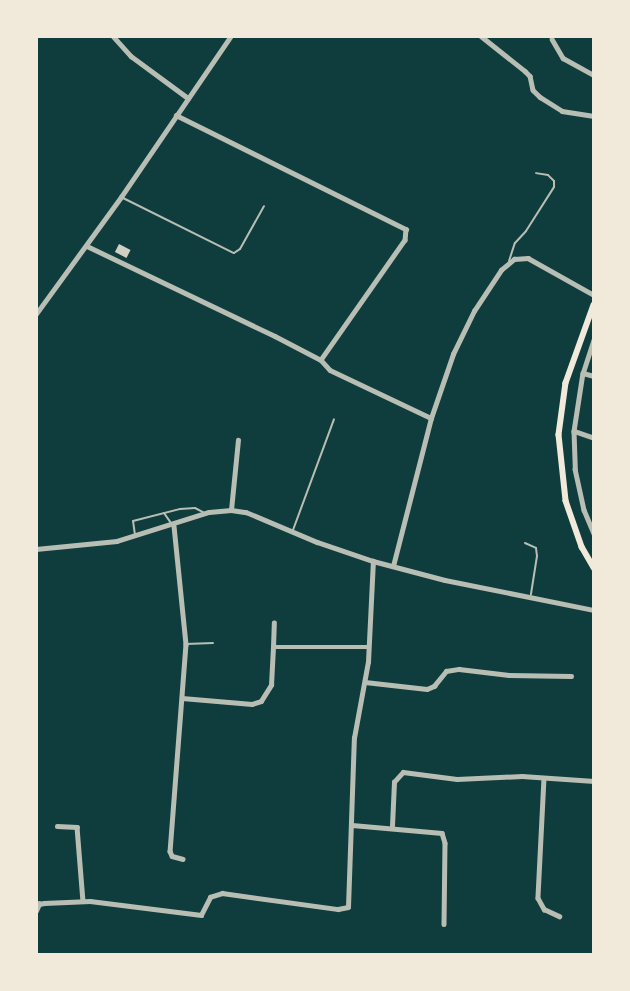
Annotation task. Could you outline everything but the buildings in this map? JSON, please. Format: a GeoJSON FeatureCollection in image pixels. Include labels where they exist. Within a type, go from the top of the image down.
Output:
{"type":"FeatureCollection","features":[{"type":"Feature","properties":{"kind":"main road"},"geometry":{"type":"LineString","coordinates":[[594,305],[566,383],[560,435],[566,501],[582,547],[594,568]]}},
{"type":"Feature","properties":{"kind":"street"},"geometry":{"type":"LineString","coordinates":[[113,36],[131,56],[188,98]]}},
{"type":"Feature","properties":{"kind":"street"},"geometry":{"type":"LineString","coordinates":[[36,314],[87,246],[230,36]]}},
{"type":"Feature","properties":{"kind":"street"},"geometry":{"type":"LineString","coordinates":[[481,36],[530,76],[533,90],[540,97],[562,111],[594,116]]}},
{"type":"Feature","properties":{"kind":"street"},"geometry":{"type":"LineString","coordinates":[[552,39],[563,58],[594,75]]}},
{"type":"Feature","properties":{"kind":"street"},"geometry":{"type":"LineString","coordinates":[[176,115],[406,229],[406,240],[321,360]]}},
{"type":"Feature","properties":{"kind":"street"},"geometry":{"type":"LineString","coordinates":[[87,246],[321,360],[330,370],[431,418]]}},
{"type":"Feature","properties":{"kind":"street"},"geometry":{"type":"LineString","coordinates":[[393,566],[431,418],[453,354],[474,311],[509,261],[528,258],[594,295]]}},
{"type":"Feature","properties":{"kind":"street"},"geometry":{"type":"LineString","coordinates":[[594,340],[583,373],[574,431],[575,469],[584,510],[594,534]]}},
{"type":"Feature","properties":{"kind":"street"},"geometry":{"type":"LineString","coordinates":[[583,373],[594,376]]}},
{"type":"Feature","properties":{"kind":"street"},"geometry":{"type":"LineString","coordinates":[[574,431],[594,438]]}},
{"type":"Feature","properties":{"kind":"street"},"geometry":{"type":"LineString","coordinates":[[231,510],[238,440]]}},
{"type":"Feature","properties":{"kind":"street"},"geometry":{"type":"LineString","coordinates":[[36,549],[88,546],[136,537],[174,526],[204,514],[231,510],[246,512],[293,532],[373,561],[445,580],[531,595],[594,610]]}},
{"type":"Feature","properties":{"kind":"street"},"geometry":{"type":"LineString","coordinates":[[174,526],[186,644],[170,851],[172,856],[183,859]]}},
{"type":"Feature","properties":{"kind":"street"},"geometry":{"type":"LineString","coordinates":[[36,911],[39,904],[83,901],[106,902],[197,915],[204,913],[213,894],[228,893],[344,909],[349,902],[354,738],[365,682],[369,647],[373,561]]}},
{"type":"Feature","properties":{"kind":"street"},"geometry":{"type":"LineString","coordinates":[[182,698],[252,704],[261,701],[270,685],[274,623]]}},
{"type":"Feature","properties":{"kind":"street"},"geometry":{"type":"LineString","coordinates":[[273,647],[369,647]]}},
{"type":"Feature","properties":{"kind":"street"},"geometry":{"type":"LineString","coordinates":[[365,682],[427,689],[434,686],[446,671],[459,669],[509,674],[571,676]]}},
{"type":"Feature","properties":{"kind":"street"},"geometry":{"type":"LineString","coordinates":[[392,826],[394,782],[403,772],[457,779],[544,778],[594,781]]}},
{"type":"Feature","properties":{"kind":"street"},"geometry":{"type":"LineString","coordinates":[[544,778],[538,898],[544,909],[560,916]]}},
{"type":"Feature","properties":{"kind":"street"},"geometry":{"type":"LineString","coordinates":[[352,825],[392,826],[439,832],[445,837],[444,924]]}},
{"type":"Feature","properties":{"kind":"street"},"geometry":{"type":"LineString","coordinates":[[57,826],[76,826],[78,829],[83,901]]}},
{"type":"Feature","properties":{"kind":"lane"},"geometry":{"type":"LineString","coordinates":[[509,261],[514,243],[526,231],[554,187],[554,181],[548,175],[536,173]]}},
{"type":"Feature","properties":{"kind":"lane"},"geometry":{"type":"LineString","coordinates":[[121,197],[234,252],[240,250],[264,206]]}},
{"type":"Feature","properties":{"kind":"lane"},"geometry":{"type":"LineString","coordinates":[[293,532],[334,419]]}},
{"type":"Feature","properties":{"kind":"lane"},"geometry":{"type":"LineString","coordinates":[[136,537],[133,521],[195,508],[204,514]]}},
{"type":"Feature","properties":{"kind":"lane"},"geometry":{"type":"LineString","coordinates":[[164,513],[174,526]]}},
{"type":"Feature","properties":{"kind":"lane"},"geometry":{"type":"LineString","coordinates":[[524,543],[536,548],[537,556],[531,595]]}},
{"type":"Feature","properties":{"kind":"lane"},"geometry":{"type":"LineString","coordinates":[[186,644],[213,643]]}}]}
